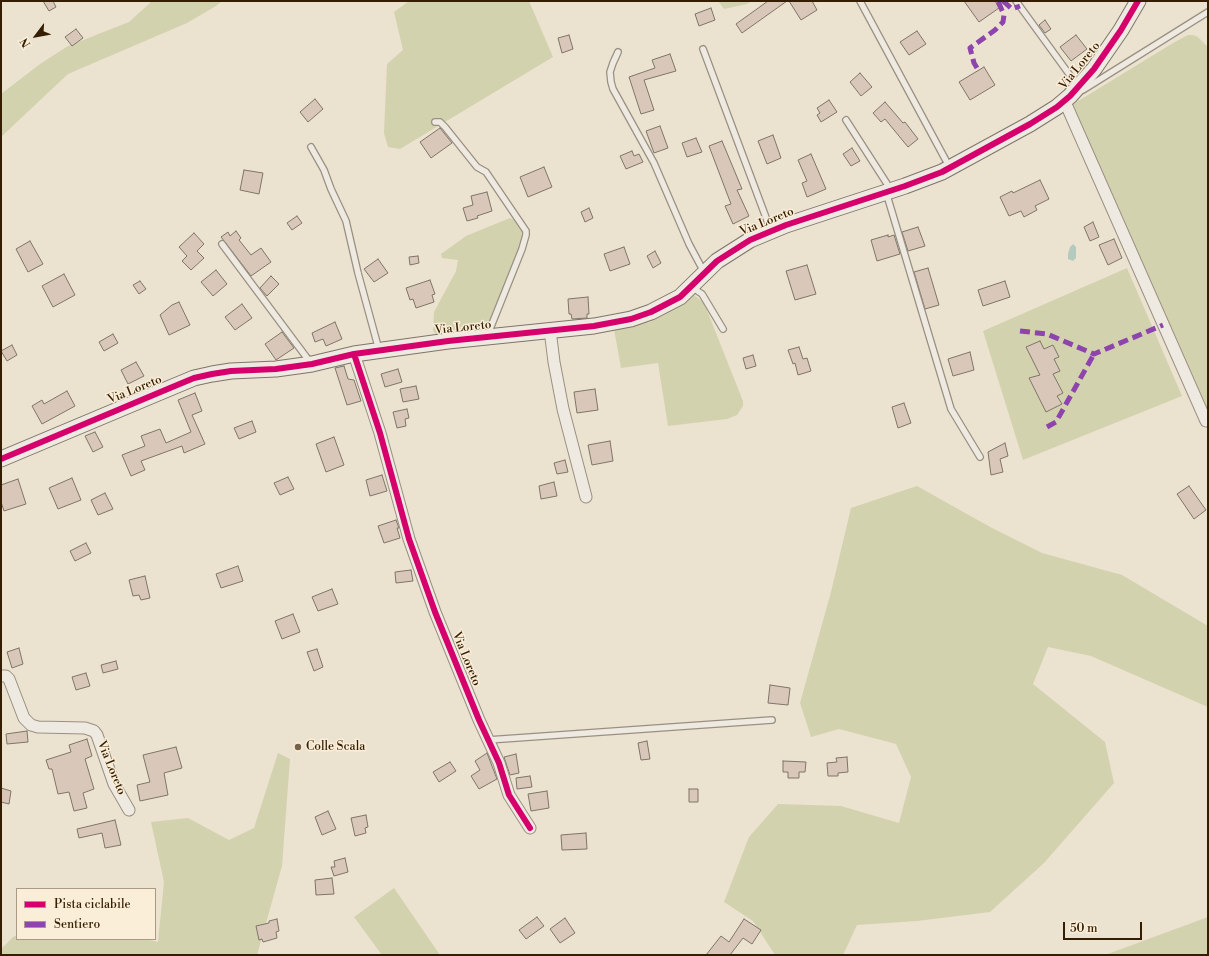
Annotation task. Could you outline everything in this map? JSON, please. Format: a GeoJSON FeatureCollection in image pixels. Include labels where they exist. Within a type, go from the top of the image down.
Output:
{"type":"FeatureCollection","features":[{"type":"Feature","properties":{"kind":"street","name":"Via Loreto"},"geometry":{"type":"LineString","coordinates":[[1,459],[194,378],[221,372],[276,369],[312,364],[379,350],[594,326],[638,317],[663,306],[687,292],[717,260],[741,244],[786,225],[889,191],[950,168],[1030,124],[1065,102],[1079,87],[1109,48],[1138,1]]}},
{"type":"Feature","properties":{"kind":"street","name":"Via Loreto"},"geometry":{"type":"LineString","coordinates":[[1065,102],[1206,421]]}},
{"type":"Feature","properties":{"kind":"street"},"geometry":{"type":"LineString","coordinates":[[550,330],[554,362],[563,409],[586,497]]}},
{"type":"Feature","properties":{"kind":"street","name":"Via Loreto"},"geometry":{"type":"LineString","coordinates":[[354,354],[380,433],[401,513],[416,559],[446,640],[501,768],[509,795],[530,828]]}},
{"type":"Feature","properties":{"kind":"street","name":"Via Loreto"},"geometry":{"type":"LineString","coordinates":[[1,676],[6,676],[9,679],[24,718],[31,725],[38,727],[85,728],[94,731],[97,734],[114,784],[129,810]]}},
{"type":"Feature","properties":{"kind":"lane"},"geometry":{"type":"LineString","coordinates":[[860,1],[950,168]]}},
{"type":"Feature","properties":{"kind":"lane","name":"Via Loreto"},"geometry":{"type":"LineString","coordinates":[[1016,1],[1079,87]]}},
{"type":"Feature","properties":{"kind":"lane"},"geometry":{"type":"LineString","coordinates":[[1065,102],[1208,12]]}},
{"type":"Feature","properties":{"kind":"lane"},"geometry":{"type":"LineString","coordinates":[[703,49],[771,231]]}},
{"type":"Feature","properties":{"kind":"lane"},"geometry":{"type":"LineString","coordinates":[[618,52],[610,72],[613,89],[654,163],[689,244],[704,273]]}},
{"type":"Feature","properties":{"kind":"lane"},"geometry":{"type":"LineString","coordinates":[[846,120],[889,191],[951,409],[980,457]]}},
{"type":"Feature","properties":{"kind":"lane"},"geometry":{"type":"LineString","coordinates":[[435,122],[440,122],[477,167],[486,172],[526,231],[524,245],[488,337]]}},
{"type":"Feature","properties":{"kind":"lane"},"geometry":{"type":"LineString","coordinates":[[312,147],[324,170],[346,221],[358,273],[379,350]]}},
{"type":"Feature","properties":{"kind":"lane"},"geometry":{"type":"LineString","coordinates":[[222,244],[312,364]]}},
{"type":"Feature","properties":{"kind":"lane"},"geometry":{"type":"LineString","coordinates":[[687,292],[696,290],[699,291],[723,329]]}},
{"type":"Feature","properties":{"kind":"lane"},"geometry":{"type":"LineString","coordinates":[[488,740],[772,720]]}},
{"type":"Feature","properties":{"kind":"green space"},"geometry":{"type":"Polygon","coordinates":[[[150,1],[222,1],[187,23],[68,74],[1,137],[1,94],[40,64],[68,46],[129,22],[150,3],[150,1]]]}},
{"type":"Feature","properties":{"kind":"green space"},"geometry":{"type":"Polygon","coordinates":[[[409,1],[529,1],[553,57],[400,149],[388,147],[384,133],[387,64],[403,50],[394,12],[409,1]]]}},
{"type":"Feature","properties":{"kind":"green space"},"geometry":{"type":"Polygon","coordinates":[[[718,1],[752,1],[747,4],[724,9],[718,1]]]}},
{"type":"Feature","properties":{"kind":"green space"},"geometry":{"type":"Polygon","coordinates":[[[1188,35],[1198,37],[1208,47],[1208,416],[1073,109],[1073,105],[1075,103],[1188,35]]]}},
{"type":"Feature","properties":{"kind":"green space"},"geometry":{"type":"Polygon","coordinates":[[[510,218],[515,220],[521,227],[523,231],[523,239],[487,332],[444,337],[437,335],[433,331],[434,312],[456,271],[458,260],[442,258],[441,254],[466,236],[510,218]]]}},
{"type":"Feature","properties":{"kind":"green space"},"geometry":{"type":"Polygon","coordinates":[[[1127,268],[1182,396],[1023,460],[983,331],[1127,268]]]}},
{"type":"Feature","properties":{"kind":"green space"},"geometry":{"type":"Polygon","coordinates":[[[694,295],[703,302],[706,308],[743,401],[743,406],[737,415],[727,419],[668,426],[658,363],[621,368],[614,329],[650,322],[689,296],[694,295]]]}},
{"type":"Feature","properties":{"kind":"green space"},"geometry":{"type":"Polygon","coordinates":[[[917,486],[992,528],[1042,553],[1122,575],[1208,626],[1208,707],[1091,656],[1048,647],[1033,684],[1105,742],[1114,783],[1044,863],[990,912],[917,921],[857,925],[843,955],[775,955],[753,921],[724,902],[749,837],[778,804],[841,806],[899,823],[911,777],[896,744],[839,729],[811,737],[800,703],[831,592],[851,508],[917,486]]]}},
{"type":"Feature","properties":{"kind":"green space"},"geometry":{"type":"Polygon","coordinates":[[[278,753],[290,759],[282,866],[257,955],[1,955],[1,949],[16,936],[16,940],[149,940],[158,942],[164,882],[151,822],[188,818],[229,840],[254,828],[278,753]]]}},
{"type":"Feature","properties":{"kind":"green space"},"geometry":{"type":"Polygon","coordinates":[[[394,888],[440,955],[382,955],[354,917],[394,888]]]}},
{"type":"Feature","properties":{"kind":"green space"},"geometry":{"type":"Polygon","coordinates":[[[1208,917],[1208,955],[1105,955],[1208,917]]]}},
{"type":"Feature","properties":{"kind":"shaded area"},"geometry":{"type":"Polygon","coordinates":[[[1073,244],[1076,247],[1076,258],[1073,261],[1068,259],[1068,254],[1070,247],[1073,244]]]}},
{"type":"Feature","properties":{"kind":"building"},"geometry":{"type":"Polygon","coordinates":[[[43,1],[53,1],[56,7],[49,11],[43,1]]]}},
{"type":"Feature","properties":{"kind":"building"},"geometry":{"type":"Polygon","coordinates":[[[768,1],[787,1],[742,33],[736,24],[768,1]]]}},
{"type":"Feature","properties":{"kind":"building"},"geometry":{"type":"Polygon","coordinates":[[[789,1],[812,1],[817,10],[801,20],[789,1]]]}},
{"type":"Feature","properties":{"kind":"building"},"geometry":{"type":"Polygon","coordinates":[[[964,1],[995,1],[999,8],[979,22],[964,1]]]}},
{"type":"Feature","properties":{"kind":"building"},"geometry":{"type":"Polygon","coordinates":[[[711,8],[715,20],[699,26],[695,14],[711,8]]]}},
{"type":"Feature","properties":{"kind":"building"},"geometry":{"type":"Polygon","coordinates":[[[1045,20],[1051,29],[1045,33],[1039,25],[1045,20]]]}},
{"type":"Feature","properties":{"kind":"building"},"geometry":{"type":"Polygon","coordinates":[[[76,29],[83,38],[72,46],[65,37],[76,29]]]}},
{"type":"Feature","properties":{"kind":"building"},"geometry":{"type":"Polygon","coordinates":[[[917,31],[926,44],[909,55],[900,42],[917,31]]]}},
{"type":"Feature","properties":{"kind":"building"},"geometry":{"type":"Polygon","coordinates":[[[569,35],[573,49],[562,53],[558,38],[569,35]]]}},
{"type":"Feature","properties":{"kind":"building"},"geometry":{"type":"Polygon","coordinates":[[[1076,35],[1087,49],[1071,61],[1060,47],[1076,35]]]}},
{"type":"Feature","properties":{"kind":"building"},"geometry":{"type":"Polygon","coordinates":[[[670,54],[676,71],[644,80],[654,110],[641,114],[629,77],[655,68],[652,60],[670,54]]]}},
{"type":"Feature","properties":{"kind":"building"},"geometry":{"type":"Polygon","coordinates":[[[984,67],[995,85],[970,100],[959,82],[984,67]]]}},
{"type":"Feature","properties":{"kind":"building"},"geometry":{"type":"Polygon","coordinates":[[[860,73],[872,87],[861,96],[850,82],[860,73]]]}},
{"type":"Feature","properties":{"kind":"building"},"geometry":{"type":"Polygon","coordinates":[[[315,99],[323,109],[308,122],[300,112],[315,99]]]}},
{"type":"Feature","properties":{"kind":"building"},"geometry":{"type":"Polygon","coordinates":[[[829,100],[837,112],[821,122],[817,115],[820,113],[817,108],[829,100]]]}},
{"type":"Feature","properties":{"kind":"building"},"geometry":{"type":"Polygon","coordinates":[[[885,102],[903,123],[905,122],[918,139],[908,147],[885,119],[881,122],[873,113],[885,102]]]}},
{"type":"Feature","properties":{"kind":"building"},"geometry":{"type":"Polygon","coordinates":[[[660,126],[668,148],[654,153],[646,131],[660,126]]]}},
{"type":"Feature","properties":{"kind":"building"},"geometry":{"type":"Polygon","coordinates":[[[440,128],[452,143],[431,158],[420,142],[440,128]]]}},
{"type":"Feature","properties":{"kind":"building"},"geometry":{"type":"Polygon","coordinates":[[[773,135],[781,158],[767,164],[758,141],[773,135]]]}},
{"type":"Feature","properties":{"kind":"building"},"geometry":{"type":"Polygon","coordinates":[[[696,138],[702,152],[687,157],[682,143],[696,138]]]}},
{"type":"Feature","properties":{"kind":"building"},"geometry":{"type":"Polygon","coordinates":[[[722,141],[742,189],[737,190],[749,216],[733,224],[725,206],[731,204],[709,146],[722,141]]]}},
{"type":"Feature","properties":{"kind":"building"},"geometry":{"type":"Polygon","coordinates":[[[852,148],[860,161],[851,166],[843,154],[852,148]]]}},
{"type":"Feature","properties":{"kind":"building"},"geometry":{"type":"Polygon","coordinates":[[[632,151],[634,156],[639,154],[643,162],[626,169],[620,156],[632,151]]]}},
{"type":"Feature","properties":{"kind":"building"},"geometry":{"type":"Polygon","coordinates":[[[811,154],[826,189],[807,197],[802,183],[807,181],[798,160],[811,154]]]}},
{"type":"Feature","properties":{"kind":"building"},"geometry":{"type":"Polygon","coordinates":[[[544,167],[552,187],[528,197],[520,177],[544,167]]]}},
{"type":"Feature","properties":{"kind":"building"},"geometry":{"type":"Polygon","coordinates":[[[244,170],[263,173],[259,194],[240,190],[244,170]]]}},
{"type":"Feature","properties":{"kind":"building"},"geometry":{"type":"Polygon","coordinates":[[[1040,180],[1049,199],[1035,206],[1037,210],[1024,217],[1021,211],[1009,216],[1000,197],[1012,191],[1013,193],[1040,180]]]}},
{"type":"Feature","properties":{"kind":"building"},"geometry":{"type":"Polygon","coordinates":[[[487,192],[492,211],[477,216],[478,218],[467,221],[463,208],[473,205],[471,196],[487,192]]]}},
{"type":"Feature","properties":{"kind":"building"},"geometry":{"type":"Polygon","coordinates":[[[589,208],[593,218],[585,222],[581,212],[589,208]]]}},
{"type":"Feature","properties":{"kind":"building"},"geometry":{"type":"Polygon","coordinates":[[[297,216],[302,223],[292,230],[287,223],[297,216]]]}},
{"type":"Feature","properties":{"kind":"building"},"geometry":{"type":"Polygon","coordinates":[[[1093,222],[1099,237],[1090,241],[1084,227],[1093,222]]]}},
{"type":"Feature","properties":{"kind":"building"},"geometry":{"type":"Polygon","coordinates":[[[918,227],[925,246],[908,251],[902,232],[918,227]]]}},
{"type":"Feature","properties":{"kind":"building"},"geometry":{"type":"Polygon","coordinates":[[[236,231],[241,238],[239,240],[251,255],[261,248],[271,262],[251,276],[221,237],[228,232],[230,236],[236,231]]]}},
{"type":"Feature","properties":{"kind":"building"},"geometry":{"type":"Polygon","coordinates":[[[194,233],[204,244],[197,251],[204,258],[191,270],[182,261],[187,256],[179,247],[194,233]]]}},
{"type":"Feature","properties":{"kind":"building"},"geometry":{"type":"Polygon","coordinates":[[[888,235],[888,237],[894,235],[900,254],[877,261],[871,240],[888,235]]]}},
{"type":"Feature","properties":{"kind":"building"},"geometry":{"type":"Polygon","coordinates":[[[1114,239],[1122,258],[1108,265],[1099,245],[1114,239]]]}},
{"type":"Feature","properties":{"kind":"building"},"geometry":{"type":"Polygon","coordinates":[[[30,241],[43,264],[28,272],[16,249],[30,241]]]}},
{"type":"Feature","properties":{"kind":"building"},"geometry":{"type":"Polygon","coordinates":[[[624,247],[630,264],[610,271],[604,254],[624,247]]]}},
{"type":"Feature","properties":{"kind":"building"},"geometry":{"type":"Polygon","coordinates":[[[655,251],[661,263],[653,268],[647,256],[655,251]]]}},
{"type":"Feature","properties":{"kind":"building"},"geometry":{"type":"Polygon","coordinates":[[[418,256],[419,263],[410,265],[409,257],[418,256]]]}},
{"type":"Feature","properties":{"kind":"building"},"geometry":{"type":"Polygon","coordinates":[[[378,259],[388,273],[374,282],[364,269],[378,259]]]}},
{"type":"Feature","properties":{"kind":"building"},"geometry":{"type":"Polygon","coordinates":[[[807,265],[816,294],[795,300],[786,271],[807,265]]]}},
{"type":"Feature","properties":{"kind":"building"},"geometry":{"type":"Polygon","coordinates":[[[928,268],[939,305],[925,309],[914,272],[928,268]]]}},
{"type":"Feature","properties":{"kind":"building"},"geometry":{"type":"Polygon","coordinates":[[[216,270],[227,284],[213,296],[201,282],[216,270]]]}},
{"type":"Feature","properties":{"kind":"building"},"geometry":{"type":"Polygon","coordinates":[[[64,274],[75,295],[53,307],[42,286],[64,274]]]}},
{"type":"Feature","properties":{"kind":"building"},"geometry":{"type":"Polygon","coordinates":[[[271,276],[279,284],[267,296],[260,288],[271,276]]]}},
{"type":"Feature","properties":{"kind":"building"},"geometry":{"type":"Polygon","coordinates":[[[430,280],[435,294],[432,295],[434,302],[416,308],[413,299],[410,300],[406,288],[430,280]]]}},
{"type":"Feature","properties":{"kind":"building"},"geometry":{"type":"Polygon","coordinates":[[[140,281],[146,289],[139,294],[133,285],[140,281]]]}},
{"type":"Feature","properties":{"kind":"building"},"geometry":{"type":"Polygon","coordinates":[[[1005,281],[1010,297],[983,306],[978,290],[1005,281]]]}},
{"type":"Feature","properties":{"kind":"building"},"geometry":{"type":"Polygon","coordinates":[[[588,297],[589,314],[587,314],[587,318],[572,319],[571,314],[569,314],[568,299],[588,297]]]}},
{"type":"Feature","properties":{"kind":"building"},"geometry":{"type":"Polygon","coordinates":[[[179,302],[190,325],[169,335],[160,315],[172,305],[179,302]]]}},
{"type":"Feature","properties":{"kind":"building"},"geometry":{"type":"Polygon","coordinates":[[[242,304],[252,318],[235,330],[225,317],[242,304]]]}},
{"type":"Feature","properties":{"kind":"building"},"geometry":{"type":"Polygon","coordinates":[[[335,322],[342,339],[326,346],[323,339],[315,342],[312,333],[335,322]]]}},
{"type":"Feature","properties":{"kind":"building"},"geometry":{"type":"Polygon","coordinates":[[[282,332],[294,348],[276,360],[265,344],[282,332]]]}},
{"type":"Feature","properties":{"kind":"building"},"geometry":{"type":"Polygon","coordinates":[[[113,334],[118,343],[104,351],[99,342],[113,334]]]}},
{"type":"Feature","properties":{"kind":"building"},"geometry":{"type":"Polygon","coordinates":[[[1040,341],[1044,349],[1053,345],[1059,357],[1054,359],[1060,371],[1053,374],[1063,393],[1057,396],[1062,404],[1046,412],[1029,378],[1040,375],[1026,347],[1040,341]]]}},
{"type":"Feature","properties":{"kind":"building"},"geometry":{"type":"Polygon","coordinates":[[[12,345],[17,355],[7,361],[1,351],[12,345]]]}},
{"type":"Feature","properties":{"kind":"building"},"geometry":{"type":"Polygon","coordinates":[[[799,347],[803,359],[807,358],[811,371],[798,375],[795,363],[793,364],[788,350],[799,347]]]}},
{"type":"Feature","properties":{"kind":"building"},"geometry":{"type":"Polygon","coordinates":[[[970,352],[974,370],[953,376],[948,359],[970,352]]]}},
{"type":"Feature","properties":{"kind":"building"},"geometry":{"type":"Polygon","coordinates":[[[753,355],[756,366],[746,369],[743,358],[753,355]]]}},
{"type":"Feature","properties":{"kind":"building"},"geometry":{"type":"Polygon","coordinates":[[[136,362],[144,376],[128,384],[121,370],[136,362]]]}},
{"type":"Feature","properties":{"kind":"building"},"geometry":{"type":"Polygon","coordinates":[[[344,366],[348,379],[354,380],[361,401],[347,405],[335,368],[344,366]]]}},
{"type":"Feature","properties":{"kind":"building"},"geometry":{"type":"Polygon","coordinates":[[[398,369],[402,382],[385,387],[381,374],[398,369]]]}},
{"type":"Feature","properties":{"kind":"building"},"geometry":{"type":"Polygon","coordinates":[[[416,386],[419,399],[403,402],[400,389],[416,386]]]}},
{"type":"Feature","properties":{"kind":"building"},"geometry":{"type":"Polygon","coordinates":[[[595,389],[598,410],[577,413],[574,392],[595,389]]]}},
{"type":"Feature","properties":{"kind":"building"},"geometry":{"type":"Polygon","coordinates":[[[67,391],[75,406],[42,424],[32,406],[42,400],[44,404],[67,391]]]}},
{"type":"Feature","properties":{"kind":"building"},"geometry":{"type":"Polygon","coordinates":[[[195,393],[202,411],[192,415],[205,444],[184,453],[182,446],[141,461],[145,470],[131,476],[122,455],[145,446],[141,436],[160,429],[166,443],[191,432],[178,400],[195,393]]]}},
{"type":"Feature","properties":{"kind":"building"},"geometry":{"type":"Polygon","coordinates":[[[904,403],[911,423],[898,428],[892,407],[904,403]]]}},
{"type":"Feature","properties":{"kind":"building"},"geometry":{"type":"Polygon","coordinates":[[[407,409],[409,418],[405,419],[406,426],[397,428],[393,412],[407,409]]]}},
{"type":"Feature","properties":{"kind":"building"},"geometry":{"type":"Polygon","coordinates":[[[252,421],[256,432],[239,439],[234,428],[252,421]]]}},
{"type":"Feature","properties":{"kind":"building"},"geometry":{"type":"Polygon","coordinates":[[[95,432],[103,447],[93,452],[85,436],[95,432]]]}},
{"type":"Feature","properties":{"kind":"building"},"geometry":{"type":"Polygon","coordinates":[[[334,437],[344,465],[326,472],[316,444],[334,437]]]}},
{"type":"Feature","properties":{"kind":"building"},"geometry":{"type":"Polygon","coordinates":[[[610,441],[613,461],[592,465],[588,445],[610,441]]]}},
{"type":"Feature","properties":{"kind":"building"},"geometry":{"type":"Polygon","coordinates":[[[1005,443],[1008,456],[1000,459],[1003,472],[991,475],[988,452],[1005,443]]]}},
{"type":"Feature","properties":{"kind":"building"},"geometry":{"type":"Polygon","coordinates":[[[565,460],[568,472],[557,474],[554,463],[565,460]]]}},
{"type":"Feature","properties":{"kind":"building"},"geometry":{"type":"Polygon","coordinates":[[[382,475],[387,491],[370,496],[366,480],[382,475]]]}},
{"type":"Feature","properties":{"kind":"building"},"geometry":{"type":"Polygon","coordinates":[[[288,477],[294,489],[280,495],[274,483],[288,477]]]}},
{"type":"Feature","properties":{"kind":"building"},"geometry":{"type":"Polygon","coordinates":[[[72,478],[81,500],[58,509],[49,488],[72,478]]]}},
{"type":"Feature","properties":{"kind":"building"},"geometry":{"type":"Polygon","coordinates":[[[18,479],[26,504],[4,511],[1,502],[1,485],[18,479]]]}},
{"type":"Feature","properties":{"kind":"building"},"geometry":{"type":"Polygon","coordinates":[[[554,482],[557,496],[541,499],[539,486],[554,482]]]}},
{"type":"Feature","properties":{"kind":"building"},"geometry":{"type":"Polygon","coordinates":[[[1189,486],[1206,510],[1194,519],[1177,494],[1189,486]]]}},
{"type":"Feature","properties":{"kind":"building"},"geometry":{"type":"Polygon","coordinates":[[[105,493],[113,509],[98,515],[91,500],[105,493]]]}},
{"type":"Feature","properties":{"kind":"building"},"geometry":{"type":"Polygon","coordinates":[[[396,520],[400,538],[384,543],[378,526],[396,520]]]}},
{"type":"Feature","properties":{"kind":"building"},"geometry":{"type":"Polygon","coordinates":[[[86,543],[91,553],[75,561],[70,551],[86,543]]]}},
{"type":"Feature","properties":{"kind":"building"},"geometry":{"type":"Polygon","coordinates":[[[238,566],[243,581],[221,588],[216,574],[238,566]]]}},
{"type":"Feature","properties":{"kind":"building"},"geometry":{"type":"Polygon","coordinates":[[[411,570],[413,581],[396,583],[395,572],[411,570]]]}},
{"type":"Feature","properties":{"kind":"building"},"geometry":{"type":"Polygon","coordinates":[[[145,576],[150,598],[141,600],[139,595],[133,596],[129,580],[145,576]]]}},
{"type":"Feature","properties":{"kind":"building"},"geometry":{"type":"Polygon","coordinates":[[[332,589],[338,604],[318,611],[312,597],[332,589]]]}},
{"type":"Feature","properties":{"kind":"building"},"geometry":{"type":"Polygon","coordinates":[[[293,614],[300,632],[282,639],[275,621],[293,614]]]}},
{"type":"Feature","properties":{"kind":"building"},"geometry":{"type":"Polygon","coordinates":[[[19,648],[23,664],[12,668],[7,652],[19,648]]]}},
{"type":"Feature","properties":{"kind":"building"},"geometry":{"type":"Polygon","coordinates":[[[317,649],[323,667],[314,671],[307,652],[317,649]]]}},
{"type":"Feature","properties":{"kind":"building"},"geometry":{"type":"Polygon","coordinates":[[[116,661],[118,669],[103,673],[101,665],[116,661]]]}},
{"type":"Feature","properties":{"kind":"building"},"geometry":{"type":"Polygon","coordinates":[[[86,673],[90,686],[76,690],[72,677],[86,673]]]}},
{"type":"Feature","properties":{"kind":"building"},"geometry":{"type":"Polygon","coordinates":[[[770,685],[790,688],[788,705],[768,703],[770,685]]]}},
{"type":"Feature","properties":{"kind":"building"},"geometry":{"type":"Polygon","coordinates":[[[27,731],[28,742],[7,744],[6,734],[27,731]]]}},
{"type":"Feature","properties":{"kind":"building"},"geometry":{"type":"Polygon","coordinates":[[[87,739],[92,756],[85,759],[94,789],[83,793],[87,808],[74,811],[69,792],[58,794],[52,769],[49,769],[46,760],[71,752],[69,745],[87,739]]]}},
{"type":"Feature","properties":{"kind":"building"},"geometry":{"type":"Polygon","coordinates":[[[647,741],[650,759],[641,760],[638,743],[647,741]]]}},
{"type":"Feature","properties":{"kind":"building"},"geometry":{"type":"Polygon","coordinates":[[[176,747],[182,768],[164,773],[168,795],[140,801],[137,785],[150,782],[143,755],[176,747]]]}},
{"type":"Feature","properties":{"kind":"building"},"geometry":{"type":"Polygon","coordinates":[[[487,753],[497,779],[479,789],[471,776],[480,770],[475,761],[487,753]]]}},
{"type":"Feature","properties":{"kind":"building"},"geometry":{"type":"Polygon","coordinates":[[[516,754],[519,773],[510,775],[504,757],[516,754]]]}},
{"type":"Feature","properties":{"kind":"building"},"geometry":{"type":"Polygon","coordinates":[[[847,757],[848,772],[838,773],[838,776],[828,776],[827,763],[837,762],[836,758],[847,757]]]}},
{"type":"Feature","properties":{"kind":"building"},"geometry":{"type":"Polygon","coordinates":[[[783,761],[806,762],[805,772],[799,772],[799,778],[788,778],[788,772],[783,772],[783,761]]]}},
{"type":"Feature","properties":{"kind":"building"},"geometry":{"type":"Polygon","coordinates":[[[450,762],[456,771],[439,782],[433,772],[450,762]]]}},
{"type":"Feature","properties":{"kind":"building"},"geometry":{"type":"Polygon","coordinates":[[[530,776],[532,787],[517,789],[516,778],[530,776]]]}},
{"type":"Feature","properties":{"kind":"building"},"geometry":{"type":"Polygon","coordinates":[[[1,788],[11,791],[9,804],[1,802],[1,788]]]}},
{"type":"Feature","properties":{"kind":"building"},"geometry":{"type":"Polygon","coordinates":[[[689,789],[698,789],[698,802],[689,802],[689,789]]]}},
{"type":"Feature","properties":{"kind":"building"},"geometry":{"type":"Polygon","coordinates":[[[547,791],[549,808],[531,811],[528,794],[547,791]]]}},
{"type":"Feature","properties":{"kind":"building"},"geometry":{"type":"Polygon","coordinates":[[[328,811],[336,829],[322,835],[315,817],[328,811]]]}},
{"type":"Feature","properties":{"kind":"building"},"geometry":{"type":"Polygon","coordinates":[[[366,815],[368,827],[365,828],[366,833],[355,836],[351,818],[366,815]]]}},
{"type":"Feature","properties":{"kind":"building"},"geometry":{"type":"Polygon","coordinates":[[[115,820],[121,845],[105,848],[102,833],[79,838],[77,829],[115,820]]]}},
{"type":"Feature","properties":{"kind":"building"},"geometry":{"type":"Polygon","coordinates":[[[586,833],[587,849],[562,850],[561,835],[586,833]]]}},
{"type":"Feature","properties":{"kind":"building"},"geometry":{"type":"Polygon","coordinates":[[[345,858],[348,872],[334,876],[331,867],[335,867],[334,861],[345,858]]]}},
{"type":"Feature","properties":{"kind":"building"},"geometry":{"type":"Polygon","coordinates":[[[332,878],[334,894],[316,895],[315,880],[332,878]]]}},
{"type":"Feature","properties":{"kind":"building"},"geometry":{"type":"Polygon","coordinates":[[[537,917],[544,926],[526,939],[519,930],[537,917]]]}},
{"type":"Feature","properties":{"kind":"building"},"geometry":{"type":"Polygon","coordinates":[[[565,918],[575,933],[560,943],[550,929],[565,918]]]}},
{"type":"Feature","properties":{"kind":"building"},"geometry":{"type":"Polygon","coordinates":[[[277,919],[279,931],[276,932],[277,938],[263,942],[262,939],[259,940],[256,926],[269,923],[269,921],[277,919]]]}},
{"type":"Feature","properties":{"kind":"building"},"geometry":{"type":"Polygon","coordinates":[[[744,919],[761,930],[752,944],[743,938],[730,955],[706,955],[721,936],[729,942],[744,919]]]}},
{"type":"Feature","properties":{"kind":"marked path"},"geometry":{"type":"LineString","coordinates":[[977,68],[970,48],[995,30],[1003,22],[1004,15],[998,1]]}},
{"type":"Feature","properties":{"kind":"marked path"},"geometry":{"type":"LineString","coordinates":[[1003,1],[1012,9],[1020,6]]}},
{"type":"Feature","properties":{"kind":"marked path"},"geometry":{"type":"LineString","coordinates":[[1020,331],[1047,334],[1094,354],[1163,325]]}},
{"type":"Feature","properties":{"kind":"marked path"},"geometry":{"type":"LineString","coordinates":[[1047,427],[1056,422],[1094,354]]}},
{"type":"Feature","properties":{"kind":"cycle path"},"geometry":{"type":"LineString","coordinates":[[1,459],[194,378],[231,371],[276,369],[312,364],[354,354],[448,341],[594,326],[631,319],[651,312],[680,297],[717,261],[750,240],[786,225],[905,186],[942,172],[1030,124],[1057,107],[1070,96],[1094,69],[1121,30],[1138,1]]}},
{"type":"Feature","properties":{"kind":"cycle path"},"geometry":{"type":"LineString","coordinates":[[354,354],[380,433],[409,539],[435,612],[479,720],[499,763],[509,795],[530,828]]}},
{"type":"Feature","properties":{"kind":"place","name":"Colle Scala"},"geometry":{"type":"Point","coordinates":[298,747]}}]}
